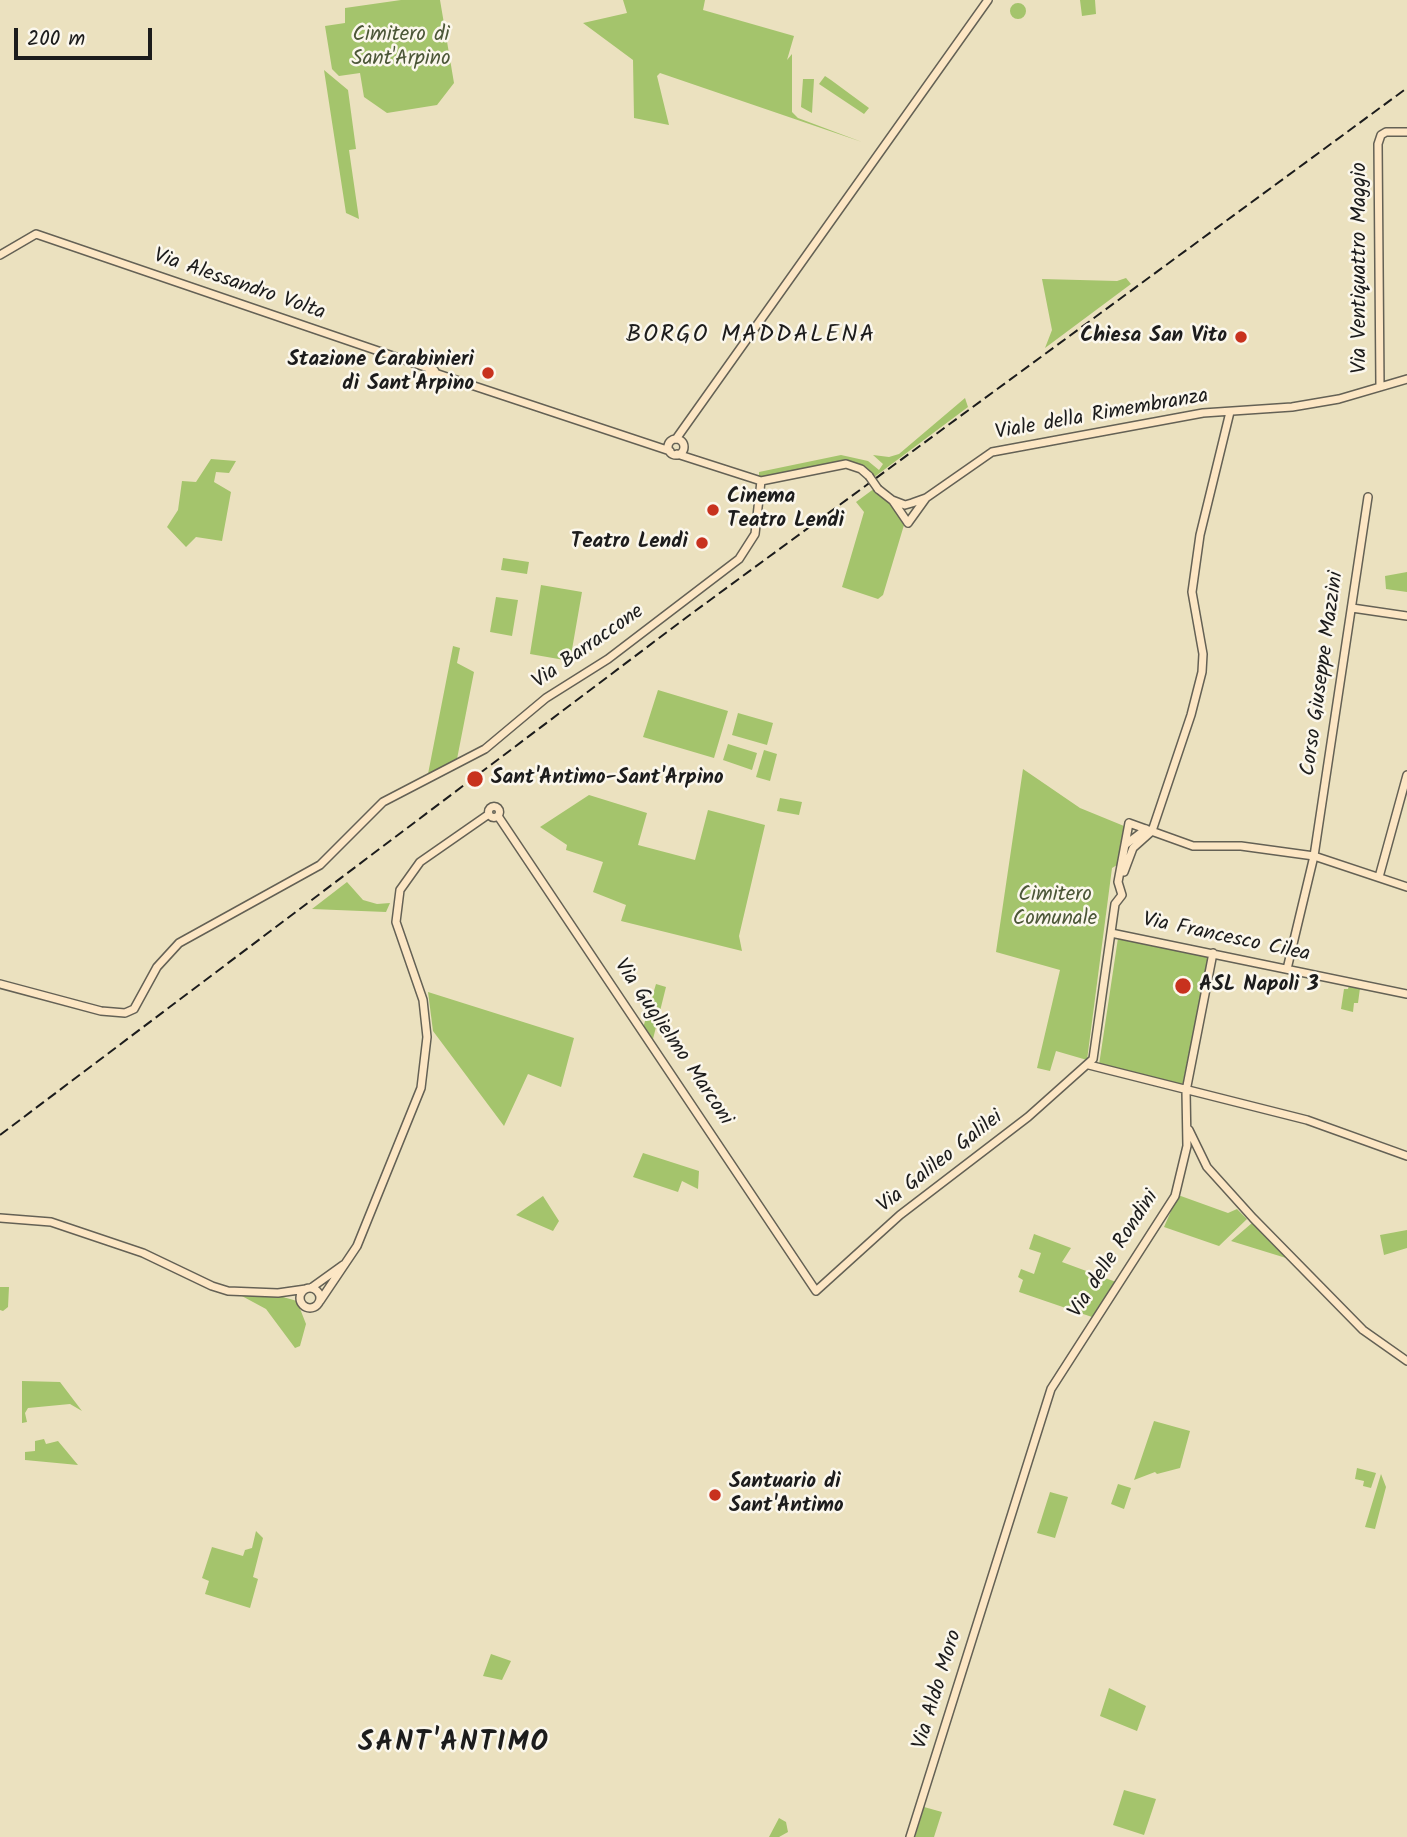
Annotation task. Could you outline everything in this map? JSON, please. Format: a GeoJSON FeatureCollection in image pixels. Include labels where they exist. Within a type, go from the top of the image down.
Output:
{"type":"FeatureCollection","features":[{"type":"Feature","properties":{"kind":"street"},"geometry":{"type":"LineString","coordinates":[[676,446],[691,418],[988,0]]}},
{"type":"Feature","properties":{"kind":"street","name":"Via Ventiquattro Maggio"},"geometry":{"type":"LineString","coordinates":[[1380,387],[1378,144],[1381,135],[1386,132],[1407,132]]}},
{"type":"Feature","properties":{"kind":"street","name":"Via Alessandro Volta"},"geometry":{"type":"LineString","coordinates":[[0,254],[36,234],[647,442],[676,446],[694,459],[761,481]]}},
{"type":"Feature","properties":{"kind":"street","name":"Viale della Rimembranza"},"geometry":{"type":"LineString","coordinates":[[910,504],[926,498],[992,452],[1203,413],[1304,405],[1345,398],[1407,379]]}},
{"type":"Feature","properties":{"kind":"street"},"geometry":{"type":"LineString","coordinates":[[1124,847],[1149,830],[1202,673],[1203,654],[1192,592],[1211,484],[1230,412]]}},
{"type":"Feature","properties":{"kind":"street"},"geometry":{"type":"LineString","coordinates":[[761,481],[846,464],[861,469],[869,476],[878,489],[892,500],[908,523]]}},
{"type":"Feature","properties":{"kind":"street","name":"Via Barraccone"},"geometry":{"type":"LineString","coordinates":[[0,984],[101,1011],[125,1013],[134,1009],[157,967],[179,943],[320,865],[383,802],[485,749],[545,698],[608,659],[743,556],[755,534],[761,481]]}},
{"type":"Feature","properties":{"kind":"street"},"geometry":{"type":"LineString","coordinates":[[908,523],[926,498]]}},
{"type":"Feature","properties":{"kind":"street","name":"Corso Giuseppe Mazzini"},"geometry":{"type":"LineString","coordinates":[[1287,969],[1314,856],[1368,498]]}},
{"type":"Feature","properties":{"kind":"street"},"geometry":{"type":"LineString","coordinates":[[892,500],[910,504],[908,523]]}},
{"type":"Feature","properties":{"kind":"street"},"geometry":{"type":"LineString","coordinates":[[1352,608],[1407,615]]}},
{"type":"Feature","properties":{"kind":"street"},"geometry":{"type":"LineString","coordinates":[[1379,877],[1407,775]]}},
{"type":"Feature","properties":{"kind":"street","name":"Via Guglielmo Marconi"},"geometry":{"type":"LineString","coordinates":[[348,1260],[414,1108],[424,1068],[427,1037],[423,1000],[396,922],[400,890],[420,862],[489,814],[498,816],[816,1291]]}},
{"type":"Feature","properties":{"kind":"street"},"geometry":{"type":"LineString","coordinates":[[1129,822],[1192,846],[1241,845],[1314,856],[1407,887]]}},
{"type":"Feature","properties":{"kind":"street"},"geometry":{"type":"LineString","coordinates":[[1129,822],[1136,840],[1122,882],[1126,895],[1119,906],[1113,933],[1092,1066],[1307,1120],[1407,1156]]}},
{"type":"Feature","properties":{"kind":"street"},"geometry":{"type":"LineString","coordinates":[[1113,933],[1115,904],[1122,895],[1118,882],[1129,822]]}},
{"type":"Feature","properties":{"kind":"street","name":"Via Francesco Cilea"},"geometry":{"type":"LineString","coordinates":[[1113,933],[1407,994]]}},
{"type":"Feature","properties":{"kind":"street","name":"Via delle Rondini"},"geometry":{"type":"LineString","coordinates":[[979,1622],[1051,1389],[1170,1206],[1187,1146],[1186,1091],[1213,953]]}},
{"type":"Feature","properties":{"kind":"street","name":"Via Galileo Galilei"},"geometry":{"type":"LineString","coordinates":[[816,1291],[900,1215],[1092,1066]]}},
{"type":"Feature","properties":{"kind":"street"},"geometry":{"type":"LineString","coordinates":[[1187,1127],[1207,1167],[1253,1218],[1363,1330],[1407,1361]]}},
{"type":"Feature","properties":{"kind":"street"},"geometry":{"type":"LineString","coordinates":[[0,1218],[51,1222],[143,1253],[212,1286],[229,1291],[278,1293],[308,1289],[318,1292],[320,1301]]}},
{"type":"Feature","properties":{"kind":"street"},"geometry":{"type":"LineString","coordinates":[[301,1301],[308,1289],[348,1260]]}},
{"type":"Feature","properties":{"kind":"street"},"geometry":{"type":"LineString","coordinates":[[278,1293],[301,1301],[309,1308],[316,1307],[348,1260]]}},
{"type":"Feature","properties":{"kind":"street","name":"Via Aldo Moro"},"geometry":{"type":"LineString","coordinates":[[910,1837],[979,1622]]}},
{"type":"Feature","properties":{"kind":"green space","name":"Cimitero di Sant'Arpino"},"geometry":{"type":"Polygon","coordinates":[[[401,0],[440,0],[454,83],[437,105],[387,113],[364,97],[360,73],[339,76],[332,69],[325,26],[345,23],[345,8],[401,0]]]}},
{"type":"Feature","properties":{"kind":"green space"},"geometry":{"type":"Polygon","coordinates":[[[623,0],[705,0],[703,10],[794,36],[787,60],[792,54],[792,112],[798,118],[862,142],[660,73],[657,76],[669,125],[634,118],[633,60],[583,23],[627,13],[623,0]]]}},
{"type":"Feature","properties":{"kind":"green space"},"geometry":{"type":"Polygon","coordinates":[[[1080,0],[1095,0],[1096,14],[1082,16],[1080,0]]]}},
{"type":"Feature","properties":{"kind":"green space"},"geometry":{"type":"Polygon","coordinates":[[[1018,3],[1026,11],[1018,19],[1010,11],[1018,3]]]}},
{"type":"Feature","properties":{"kind":"green space"},"geometry":{"type":"Polygon","coordinates":[[[324,70],[348,90],[356,149],[349,150],[359,219],[346,213],[324,70]]]}},
{"type":"Feature","properties":{"kind":"green space"},"geometry":{"type":"Polygon","coordinates":[[[825,76],[869,108],[864,114],[819,84],[825,76]]]}},
{"type":"Feature","properties":{"kind":"green space"},"geometry":{"type":"Polygon","coordinates":[[[803,79],[814,79],[812,113],[801,107],[803,79]]]}},
{"type":"Feature","properties":{"kind":"green space"},"geometry":{"type":"Polygon","coordinates":[[[1126,278],[1131,284],[1045,348],[1052,330],[1042,279],[1117,281],[1126,278]]]}},
{"type":"Feature","properties":{"kind":"green space"},"geometry":{"type":"Polygon","coordinates":[[[965,398],[968,407],[873,478],[861,465],[759,477],[759,472],[841,455],[868,461],[879,470],[883,464],[873,455],[889,457],[899,454],[965,398]]]}},
{"type":"Feature","properties":{"kind":"green space"},"geometry":{"type":"Polygon","coordinates":[[[211,459],[236,461],[229,473],[216,472],[214,482],[231,492],[222,541],[196,537],[186,547],[167,527],[178,510],[182,481],[196,482],[211,459]]]}},
{"type":"Feature","properties":{"kind":"green space"},"geometry":{"type":"Polygon","coordinates":[[[875,488],[890,503],[904,525],[883,595],[878,599],[842,587],[864,512],[856,502],[875,488]]]}},
{"type":"Feature","properties":{"kind":"green space"},"geometry":{"type":"Polygon","coordinates":[[[503,558],[529,562],[527,574],[501,570],[503,558]]]}},
{"type":"Feature","properties":{"kind":"green space"},"geometry":{"type":"Polygon","coordinates":[[[1407,572],[1407,592],[1386,589],[1385,576],[1407,572]]]}},
{"type":"Feature","properties":{"kind":"green space"},"geometry":{"type":"Polygon","coordinates":[[[541,585],[582,592],[570,661],[530,654],[541,585]]]}},
{"type":"Feature","properties":{"kind":"green space"},"geometry":{"type":"Polygon","coordinates":[[[496,597],[518,600],[512,636],[490,632],[496,597]]]}},
{"type":"Feature","properties":{"kind":"green space"},"geometry":{"type":"Polygon","coordinates":[[[453,646],[460,648],[457,663],[474,672],[457,759],[428,774],[453,646]]]}},
{"type":"Feature","properties":{"kind":"green space"},"geometry":{"type":"Polygon","coordinates":[[[658,690],[728,711],[714,758],[643,737],[658,690]]]}},
{"type":"Feature","properties":{"kind":"green space"},"geometry":{"type":"Polygon","coordinates":[[[738,713],[773,723],[767,745],[732,735],[738,713]]]}},
{"type":"Feature","properties":{"kind":"green space"},"geometry":{"type":"Polygon","coordinates":[[[728,744],[757,753],[752,770],[723,760],[728,744]]]}},
{"type":"Feature","properties":{"kind":"green space"},"geometry":{"type":"Polygon","coordinates":[[[764,750],[777,754],[770,781],[756,777],[764,750]]]}},
{"type":"Feature","properties":{"kind":"green space","name":"Cimitero Comunale"},"geometry":{"type":"Polygon","coordinates":[[[1023,769],[1080,808],[1124,826],[1117,865],[1112,868],[1087,1060],[1056,1051],[1050,1071],[1037,1068],[1060,970],[996,952],[1023,769]]]}},
{"type":"Feature","properties":{"kind":"green space"},"geometry":{"type":"Polygon","coordinates":[[[589,795],[647,813],[638,845],[695,860],[708,810],[765,825],[739,936],[742,951],[621,921],[626,905],[593,892],[603,862],[566,850],[567,845],[540,827],[589,795]]]}},
{"type":"Feature","properties":{"kind":"green space"},"geometry":{"type":"Polygon","coordinates":[[[780,798],[802,802],[799,815],[777,811],[780,798]]]}},
{"type":"Feature","properties":{"kind":"green space"},"geometry":{"type":"Polygon","coordinates":[[[347,882],[363,900],[377,904],[390,903],[386,912],[312,909],[347,882]]]}},
{"type":"Feature","properties":{"kind":"green space"},"geometry":{"type":"Polygon","coordinates":[[[1118,938],[1209,956],[1182,1087],[1099,1065],[1118,938]]]}},
{"type":"Feature","properties":{"kind":"green space"},"geometry":{"type":"Polygon","coordinates":[[[656,984],[666,987],[652,1043],[643,1028],[656,984]]]}},
{"type":"Feature","properties":{"kind":"green space"},"geometry":{"type":"Polygon","coordinates":[[[1349,985],[1360,988],[1358,1003],[1354,1003],[1353,1012],[1341,1009],[1344,989],[1348,989],[1349,985]]]}},
{"type":"Feature","properties":{"kind":"green space"},"geometry":{"type":"Polygon","coordinates":[[[428,992],[574,1038],[561,1087],[528,1074],[504,1126],[433,1031],[428,992]]]}},
{"type":"Feature","properties":{"kind":"green space"},"geometry":{"type":"Polygon","coordinates":[[[643,1153],[699,1171],[698,1189],[682,1181],[678,1192],[633,1177],[643,1153]]]}},
{"type":"Feature","properties":{"kind":"green space"},"geometry":{"type":"Polygon","coordinates":[[[1178,1195],[1228,1213],[1237,1209],[1247,1219],[1219,1246],[1164,1227],[1178,1195]]]}},
{"type":"Feature","properties":{"kind":"green space"},"geometry":{"type":"Polygon","coordinates":[[[543,1196],[559,1221],[553,1231],[516,1215],[543,1196]]]}},
{"type":"Feature","properties":{"kind":"green space"},"geometry":{"type":"Polygon","coordinates":[[[1252,1223],[1286,1258],[1231,1241],[1252,1223]]]}},
{"type":"Feature","properties":{"kind":"green space"},"geometry":{"type":"Polygon","coordinates":[[[1407,1230],[1407,1248],[1384,1255],[1380,1235],[1407,1230]]]}},
{"type":"Feature","properties":{"kind":"green space"},"geometry":{"type":"Polygon","coordinates":[[[1034,1234],[1071,1248],[1062,1262],[1116,1282],[1092,1317],[1019,1292],[1023,1280],[1018,1277],[1021,1269],[1034,1274],[1041,1253],[1029,1249],[1034,1234]]]}},
{"type":"Feature","properties":{"kind":"green space"},"geometry":{"type":"Polygon","coordinates":[[[0,1287],[9,1287],[8,1307],[3,1311],[0,1310],[0,1287]]]}},
{"type":"Feature","properties":{"kind":"green space"},"geometry":{"type":"Polygon","coordinates":[[[240,1295],[276,1295],[297,1301],[306,1324],[300,1346],[295,1348],[266,1309],[240,1295]]]}},
{"type":"Feature","properties":{"kind":"green space"},"geometry":{"type":"Polygon","coordinates":[[[22,1381],[60,1382],[82,1411],[70,1404],[28,1408],[25,1413],[27,1422],[22,1423],[22,1381]]]}},
{"type":"Feature","properties":{"kind":"green space"},"geometry":{"type":"Polygon","coordinates":[[[1154,1421],[1190,1431],[1180,1468],[1157,1474],[1155,1472],[1134,1480],[1154,1421]]]}},
{"type":"Feature","properties":{"kind":"green space"},"geometry":{"type":"Polygon","coordinates":[[[44,1439],[46,1444],[58,1441],[78,1465],[25,1460],[25,1452],[35,1451],[35,1441],[44,1439]]]}},
{"type":"Feature","properties":{"kind":"green space"},"geometry":{"type":"Polygon","coordinates":[[[1357,1468],[1376,1473],[1371,1488],[1363,1486],[1364,1481],[1355,1479],[1357,1468]]]}},
{"type":"Feature","properties":{"kind":"green space"},"geometry":{"type":"Polygon","coordinates":[[[1381,1474],[1386,1487],[1375,1529],[1365,1527],[1381,1474]]]}},
{"type":"Feature","properties":{"kind":"green space"},"geometry":{"type":"Polygon","coordinates":[[[1118,1484],[1131,1488],[1124,1509],[1111,1504],[1118,1484]]]}},
{"type":"Feature","properties":{"kind":"green space"},"geometry":{"type":"Polygon","coordinates":[[[1050,1492],[1068,1497],[1055,1538],[1037,1533],[1050,1492]]]}},
{"type":"Feature","properties":{"kind":"green space"},"geometry":{"type":"Polygon","coordinates":[[[256,1531],[263,1538],[253,1577],[258,1579],[250,1608],[205,1594],[209,1581],[202,1578],[212,1547],[243,1556],[245,1550],[252,1548],[256,1531]]]}},
{"type":"Feature","properties":{"kind":"green space"},"geometry":{"type":"Polygon","coordinates":[[[491,1654],[511,1661],[502,1680],[483,1676],[491,1654]]]}},
{"type":"Feature","properties":{"kind":"green space"},"geometry":{"type":"Polygon","coordinates":[[[1109,1688],[1146,1706],[1137,1731],[1100,1716],[1109,1688]]]}},
{"type":"Feature","properties":{"kind":"green space"},"geometry":{"type":"Polygon","coordinates":[[[1124,1790],[1156,1799],[1144,1835],[1113,1825],[1124,1790]]]}},
{"type":"Feature","properties":{"kind":"green space"},"geometry":{"type":"Polygon","coordinates":[[[924,1807],[942,1812],[934,1837],[915,1837],[924,1807]]]}},
{"type":"Feature","properties":{"kind":"green space"},"geometry":{"type":"Polygon","coordinates":[[[779,1818],[786,1822],[788,1832],[779,1837],[769,1837],[779,1818]]]}},
{"type":"Feature","properties":{"kind":"railway"},"geometry":{"type":"LineString","coordinates":[[0,1135],[687,617],[1407,88]]}},
{"type":"Feature","properties":{"kind":"place","name":"Chiesa San Vito"},"geometry":{"type":"Point","coordinates":[1241,337]}},
{"type":"Feature","properties":{"kind":"place","name":"Stazione Carabinieri di Sant'Arpino"},"geometry":{"type":"Point","coordinates":[488,373]}},
{"type":"Feature","properties":{"kind":"place","name":"Cinema Teatro Lendi"},"geometry":{"type":"Point","coordinates":[713,510]}},
{"type":"Feature","properties":{"kind":"place","name":"Teatro Lendi"},"geometry":{"type":"Point","coordinates":[702,543]}},
{"type":"Feature","properties":{"kind":"place","name":"Sant'Antimo-Sant'Arpino"},"geometry":{"type":"Point","coordinates":[475,779]}},
{"type":"Feature","properties":{"kind":"place","name":"ASL Napoli 3"},"geometry":{"type":"Point","coordinates":[1183,986]}},
{"type":"Feature","properties":{"kind":"place","name":"Santuario di Sant'Antimo"},"geometry":{"type":"Point","coordinates":[715,1495]}},
{"type":"Feature","properties":{"kind":"district","name":"BORGO MADDALENA"},"geometry":{"type":"Point","coordinates":[751,337]}},
{"type":"Feature","properties":{"kind":"district","name":"SANT'ANTIMO"},"geometry":{"type":"Point","coordinates":[454,1745]}}]}
